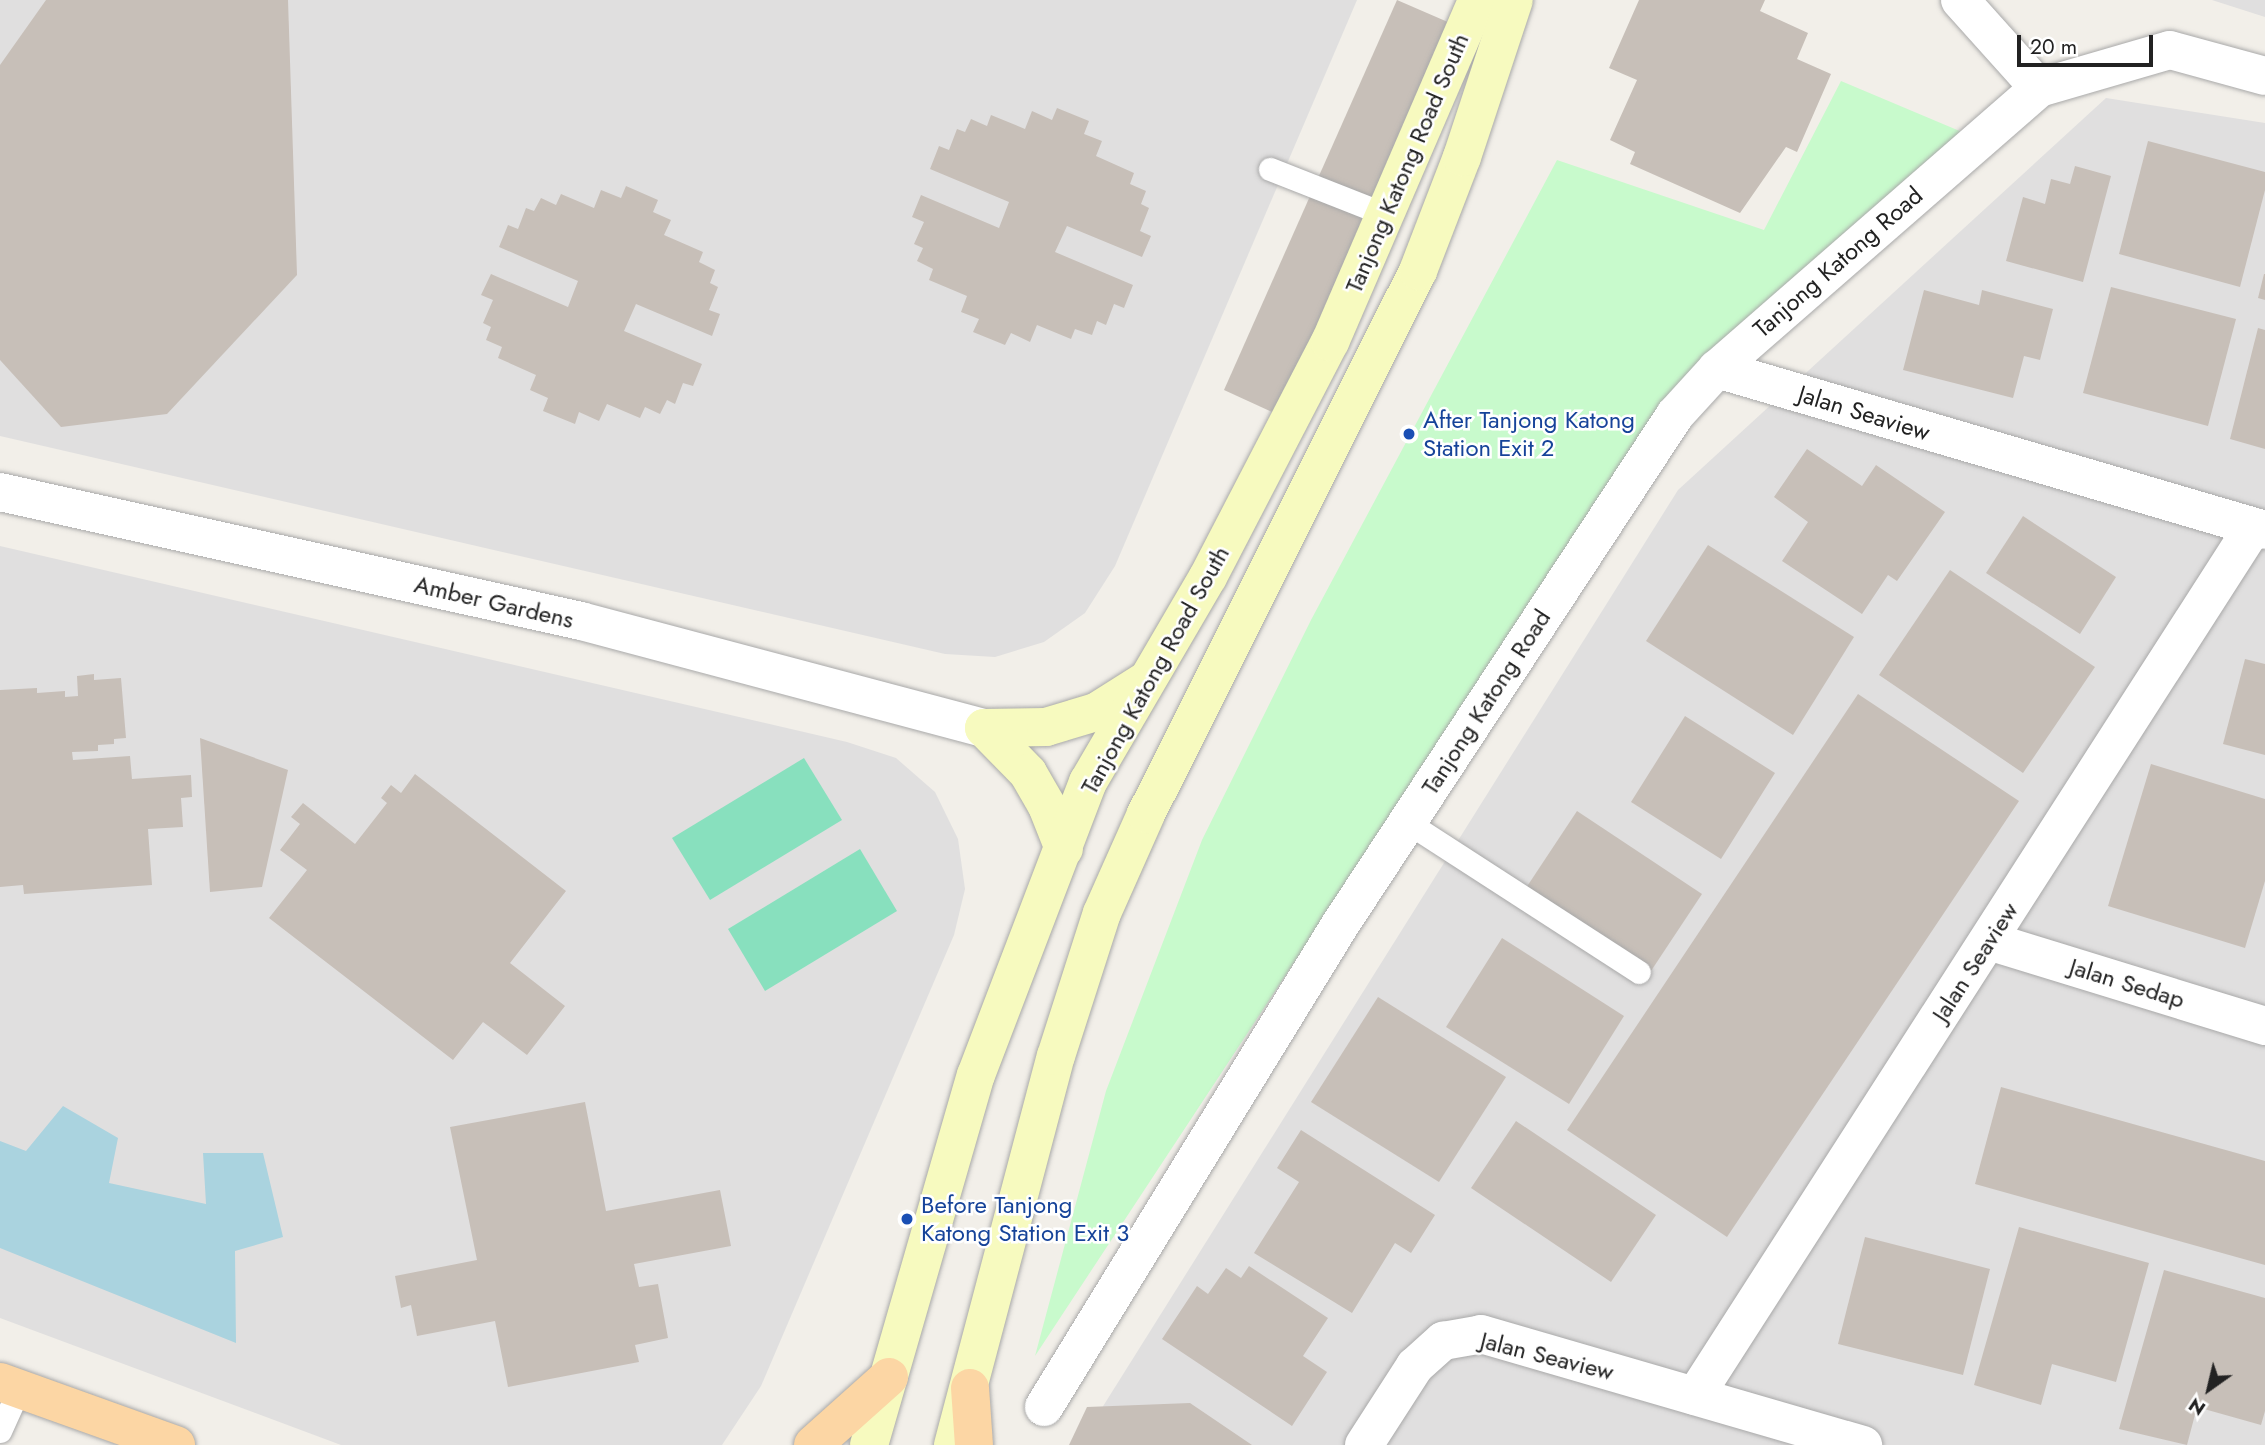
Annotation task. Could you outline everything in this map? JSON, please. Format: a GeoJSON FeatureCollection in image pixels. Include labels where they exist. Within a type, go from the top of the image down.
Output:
{"type":"FeatureCollection","features":[{"type":"Feature","properties":{"kind":"main road","name":"Tanjong Katong Road South"},"geometry":{"type":"LineString","coordinates":[[869,1445],[976,1075],[1088,782],[1208,578],[1330,342],[1477,0]]}},
{"type":"Feature","properties":{"kind":"main road","name":"Tanjong Katong Road South"},"geometry":{"type":"LineString","coordinates":[[953,1445],[1056,1056],[1102,913],[1146,814],[1418,271],[1462,157],[1514,0]]}},
{"type":"Feature","properties":{"kind":"main road"},"geometry":{"type":"LineString","coordinates":[[984,728],[1045,727],[1096,712],[1152,677]]}},
{"type":"Feature","properties":{"kind":"main road"},"geometry":{"type":"LineString","coordinates":[[984,728],[1028,773],[1047,806],[1064,849]]}},
{"type":"Feature","properties":{"kind":"main road"},"geometry":{"type":"LineString","coordinates":[[813,1445],[889,1377]]}},
{"type":"Feature","properties":{"kind":"main road"},"geometry":{"type":"LineString","coordinates":[[10,1385],[177,1445]]}},
{"type":"Feature","properties":{"kind":"main road"},"geometry":{"type":"LineString","coordinates":[[970,1388],[974,1445]]}},
{"type":"Feature","properties":{"kind":"street"},"geometry":{"type":"LineString","coordinates":[[1960,0],[2039,88],[2170,50],[2265,76]]}},
{"type":"Feature","properties":{"kind":"street","name":"Tanjong Katong Road"},"geometry":{"type":"LineString","coordinates":[[1044,1408],[1340,925],[1644,458],[1675,415],[1717,369],[2039,88]]}},
{"type":"Feature","properties":{"kind":"street","name":"Jalan Seaview"},"geometry":{"type":"LineString","coordinates":[[1695,1396],[2259,528],[1717,369]]}},
{"type":"Feature","properties":{"kind":"street","name":"Amber Gardens"},"geometry":{"type":"LineString","coordinates":[[0,492],[581,621],[984,728]]}},
{"type":"Feature","properties":{"kind":"street","name":"Jalan Sedap"},"geometry":{"type":"LineString","coordinates":[[1990,940],[2265,1026]]}},
{"type":"Feature","properties":{"kind":"street","name":"Jalan Seaview"},"geometry":{"type":"LineString","coordinates":[[1364,1445],[1415,1366],[1443,1341],[1481,1334],[1863,1445]]}},
{"type":"Feature","properties":{"kind":"lane"},"geometry":{"type":"LineString","coordinates":[[1270,169],[1384,214]]}},
{"type":"Feature","properties":{"kind":"lane"},"geometry":{"type":"LineString","coordinates":[[1407,822],[1639,972]]}},
{"type":"Feature","properties":{"kind":"lane"},"geometry":{"type":"LineString","coordinates":[[0,1431],[10,1385]]}},
{"type":"Feature","properties":{"kind":"shaded area"},"geometry":{"type":"Polygon","coordinates":[[[0,0],[1357,0],[1115,566],[1085,613],[1044,642],[995,657],[945,654],[0,436],[0,0]]]}},
{"type":"Feature","properties":{"kind":"shaded area"},"geometry":{"type":"Polygon","coordinates":[[[2212,0],[2265,0],[2265,17],[2215,1],[2212,0]]]}},
{"type":"Feature","properties":{"kind":"shaded area"},"geometry":{"type":"Polygon","coordinates":[[[2106,98],[2265,123],[2265,1445],[1089,1445],[1090,1427],[1678,490],[2106,98]]]}},
{"type":"Feature","properties":{"kind":"shaded area"},"geometry":{"type":"Polygon","coordinates":[[[0,546],[847,742],[896,758],[935,792],[958,839],[965,889],[954,935],[761,1386],[722,1445],[341,1445],[0,1318],[0,546]]]}},
{"type":"Feature","properties":{"kind":"green space"},"geometry":{"type":"Polygon","coordinates":[[[1841,81],[1962,132],[1644,431],[1035,1356],[1106,1091],[1202,840],[1311,620],[1557,160],[1764,230],[1841,81]]]}},
{"type":"Feature","properties":{"kind":"green space"},"geometry":{"type":"Polygon","coordinates":[[[804,758],[842,820],[710,900],[672,838],[804,758]]]}},
{"type":"Feature","properties":{"kind":"green space"},"geometry":{"type":"Polygon","coordinates":[[[860,849],[897,911],[765,991],[728,929],[860,849]]]}},
{"type":"Feature","properties":{"kind":"water"},"geometry":{"type":"Polygon","coordinates":[[[63,1106],[118,1138],[109,1183],[206,1204],[203,1153],[263,1153],[283,1237],[235,1251],[236,1343],[0,1248],[0,1141],[26,1151],[63,1106]]]}},
{"type":"Feature","properties":{"kind":"building"},"geometry":{"type":"Polygon","coordinates":[[[46,0],[288,0],[297,275],[167,414],[61,427],[0,360],[0,65],[46,0]]]}},
{"type":"Feature","properties":{"kind":"building"},"geometry":{"type":"Polygon","coordinates":[[[1397,0],[1457,26],[1283,417],[1224,390],[1397,0]]]}},
{"type":"Feature","properties":{"kind":"building"},"geometry":{"type":"Polygon","coordinates":[[[1639,0],[1765,0],[1760,11],[1808,33],[1797,59],[1831,74],[1797,152],[1786,147],[1740,213],[1630,164],[1635,152],[1610,140],[1637,80],[1609,68],[1639,0]]]}},
{"type":"Feature","properties":{"kind":"building"},"geometry":{"type":"Polygon","coordinates":[[[1057,108],[1089,121],[1084,134],[1102,141],[1096,156],[1134,173],[1130,184],[1146,191],[1141,204],[1149,208],[1140,231],[1151,236],[1142,257],[1067,226],[1055,252],[1133,285],[1124,308],[1114,304],[1106,325],[1097,321],[1092,335],[1075,329],[1071,339],[1037,325],[1030,342],[1011,333],[1005,345],[973,332],[979,319],[961,312],[967,296],[929,280],[933,269],[917,261],[923,248],[914,244],[924,222],[912,217],[921,195],[999,228],[1009,202],[930,169],[939,146],[949,150],[957,129],[965,132],[971,119],[987,126],[991,115],[1025,129],[1032,111],[1052,120],[1057,108]]]}},
{"type":"Feature","properties":{"kind":"building"},"geometry":{"type":"Polygon","coordinates":[[[2148,141],[2265,172],[2265,190],[2240,287],[2119,254],[2148,141]]]}},
{"type":"Feature","properties":{"kind":"building"},"geometry":{"type":"Polygon","coordinates":[[[2075,166],[2111,176],[2083,282],[2006,261],[2023,197],[2045,204],[2051,179],[2070,184],[2075,166]]]}},
{"type":"Feature","properties":{"kind":"building"},"geometry":{"type":"Polygon","coordinates":[[[626,186],[658,200],[653,212],[671,220],[664,235],[703,252],[699,262],[715,270],[710,283],[718,287],[709,310],[720,314],[712,336],[636,304],[624,331],[702,364],[693,386],[683,383],[675,404],[667,400],[660,414],[645,407],[640,418],[607,404],[599,421],[579,412],[575,424],[543,411],[548,398],[530,390],[536,375],[498,358],[502,347],[486,340],[491,327],[483,323],[493,300],[481,295],[491,274],[568,307],[578,281],[499,247],[508,225],[518,229],[526,208],[534,211],[541,198],[556,205],[561,194],[594,208],[601,190],[621,198],[626,186]]]}},
{"type":"Feature","properties":{"kind":"building"},"geometry":{"type":"Polygon","coordinates":[[[2265,274],[2265,300],[2258,298],[2265,274]]]}},
{"type":"Feature","properties":{"kind":"building"},"geometry":{"type":"Polygon","coordinates":[[[2111,287],[2236,319],[2208,426],[2083,393],[2111,287]]]}},
{"type":"Feature","properties":{"kind":"building"},"geometry":{"type":"Polygon","coordinates":[[[1924,290],[1979,305],[1982,290],[2053,309],[2040,360],[2024,356],[2013,398],[1903,370],[1924,290]]]}},
{"type":"Feature","properties":{"kind":"building"},"geometry":{"type":"Polygon","coordinates":[[[2258,328],[2265,330],[2265,449],[2230,439],[2258,328]]]}},
{"type":"Feature","properties":{"kind":"building"},"geometry":{"type":"Polygon","coordinates":[[[1807,449],[1862,486],[1876,465],[1945,512],[1897,581],[1888,575],[1862,614],[1782,561],[1808,522],[1774,497],[1807,449]]]}},
{"type":"Feature","properties":{"kind":"building"},"geometry":{"type":"Polygon","coordinates":[[[2023,516],[2116,577],[2080,634],[1986,573],[2023,516]]]}},
{"type":"Feature","properties":{"kind":"building"},"geometry":{"type":"Polygon","coordinates":[[[1708,545],[1854,637],[1793,735],[1646,641],[1708,545]]]}},
{"type":"Feature","properties":{"kind":"building"},"geometry":{"type":"Polygon","coordinates":[[[1950,570],[2095,667],[2023,773],[1879,675],[1950,570]]]}},
{"type":"Feature","properties":{"kind":"building"},"geometry":{"type":"Polygon","coordinates":[[[2245,659],[2265,664],[2265,755],[2223,744],[2245,659]]]}},
{"type":"Feature","properties":{"kind":"building"},"geometry":{"type":"Polygon","coordinates":[[[94,674],[94,680],[121,678],[126,738],[114,739],[114,744],[98,745],[98,751],[72,752],[73,760],[130,756],[132,779],[191,775],[192,797],[181,798],[183,827],[148,829],[152,885],[24,894],[23,885],[0,887],[0,690],[37,688],[37,693],[65,691],[65,697],[78,696],[77,676],[94,674]]]}},
{"type":"Feature","properties":{"kind":"building"},"geometry":{"type":"Polygon","coordinates":[[[1858,694],[2019,801],[1727,1237],[1567,1130],[1858,694]]]}},
{"type":"Feature","properties":{"kind":"building"},"geometry":{"type":"Polygon","coordinates":[[[1685,716],[1775,773],[1721,859],[1631,802],[1685,716]]]}},
{"type":"Feature","properties":{"kind":"building"},"geometry":{"type":"Polygon","coordinates":[[[200,738],[288,770],[262,887],[210,892],[200,738]]]}},
{"type":"Feature","properties":{"kind":"building"},"geometry":{"type":"Polygon","coordinates":[[[2151,764],[2265,799],[2265,881],[2245,948],[2108,906],[2151,764]]]}},
{"type":"Feature","properties":{"kind":"building"},"geometry":{"type":"Polygon","coordinates":[[[415,774],[566,891],[510,963],[565,1006],[527,1055],[483,1022],[453,1060],[269,918],[307,870],[280,850],[300,824],[291,817],[303,803],[355,844],[387,803],[381,798],[391,785],[401,793],[415,774]]]}},
{"type":"Feature","properties":{"kind":"building"},"geometry":{"type":"Polygon","coordinates":[[[1577,811],[1702,894],[1647,977],[1522,894],[1577,811]]]}},
{"type":"Feature","properties":{"kind":"building"},"geometry":{"type":"Polygon","coordinates":[[[1502,938],[1624,1016],[1569,1104],[1446,1027],[1502,938]]]}},
{"type":"Feature","properties":{"kind":"building"},"geometry":{"type":"Polygon","coordinates":[[[1378,997],[1506,1077],[1439,1182],[1311,1102],[1378,997]]]}},
{"type":"Feature","properties":{"kind":"building"},"geometry":{"type":"Polygon","coordinates":[[[2001,1087],[2265,1161],[2265,1265],[1975,1184],[2001,1087]]]}},
{"type":"Feature","properties":{"kind":"building"},"geometry":{"type":"Polygon","coordinates":[[[585,1102],[606,1211],[720,1190],[731,1246],[634,1264],[639,1287],[658,1284],[668,1338],[635,1345],[639,1362],[508,1387],[495,1321],[417,1336],[411,1305],[401,1308],[395,1276],[477,1260],[450,1127],[585,1102]]]}},
{"type":"Feature","properties":{"kind":"building"},"geometry":{"type":"Polygon","coordinates":[[[1516,1121],[1656,1215],[1611,1282],[1471,1188],[1516,1121]]]}},
{"type":"Feature","properties":{"kind":"building"},"geometry":{"type":"Polygon","coordinates":[[[1301,1130],[1435,1215],[1411,1253],[1395,1243],[1352,1313],[1254,1253],[1299,1182],[1277,1168],[1301,1130]]]}},
{"type":"Feature","properties":{"kind":"building"},"geometry":{"type":"Polygon","coordinates":[[[2019,1227],[2149,1263],[2116,1382],[2052,1364],[2041,1405],[1974,1385],[2019,1227]]]}},
{"type":"Feature","properties":{"kind":"building"},"geometry":{"type":"Polygon","coordinates":[[[1865,1237],[1990,1269],[1963,1375],[1838,1344],[1865,1237]]]}},
{"type":"Feature","properties":{"kind":"building"},"geometry":{"type":"Polygon","coordinates":[[[1249,1266],[1328,1318],[1303,1356],[1327,1372],[1292,1426],[1162,1339],[1197,1286],[1208,1294],[1226,1268],[1241,1278],[1249,1266]]]}},
{"type":"Feature","properties":{"kind":"building"},"geometry":{"type":"Polygon","coordinates":[[[2164,1270],[2265,1298],[2265,1411],[2261,1425],[2197,1407],[2187,1445],[2119,1429],[2164,1270]]]}},
{"type":"Feature","properties":{"kind":"building"},"geometry":{"type":"Polygon","coordinates":[[[1190,1403],[1252,1445],[1069,1445],[1087,1407],[1190,1403]]]}},
{"type":"Feature","properties":{"kind":"place","name":"After Tanjong Katong Station Exit 2"},"geometry":{"type":"Point","coordinates":[1409,434]}},
{"type":"Feature","properties":{"kind":"place","name":"Before Tanjong Katong Station Exit 3"},"geometry":{"type":"Point","coordinates":[907,1219]}}]}
